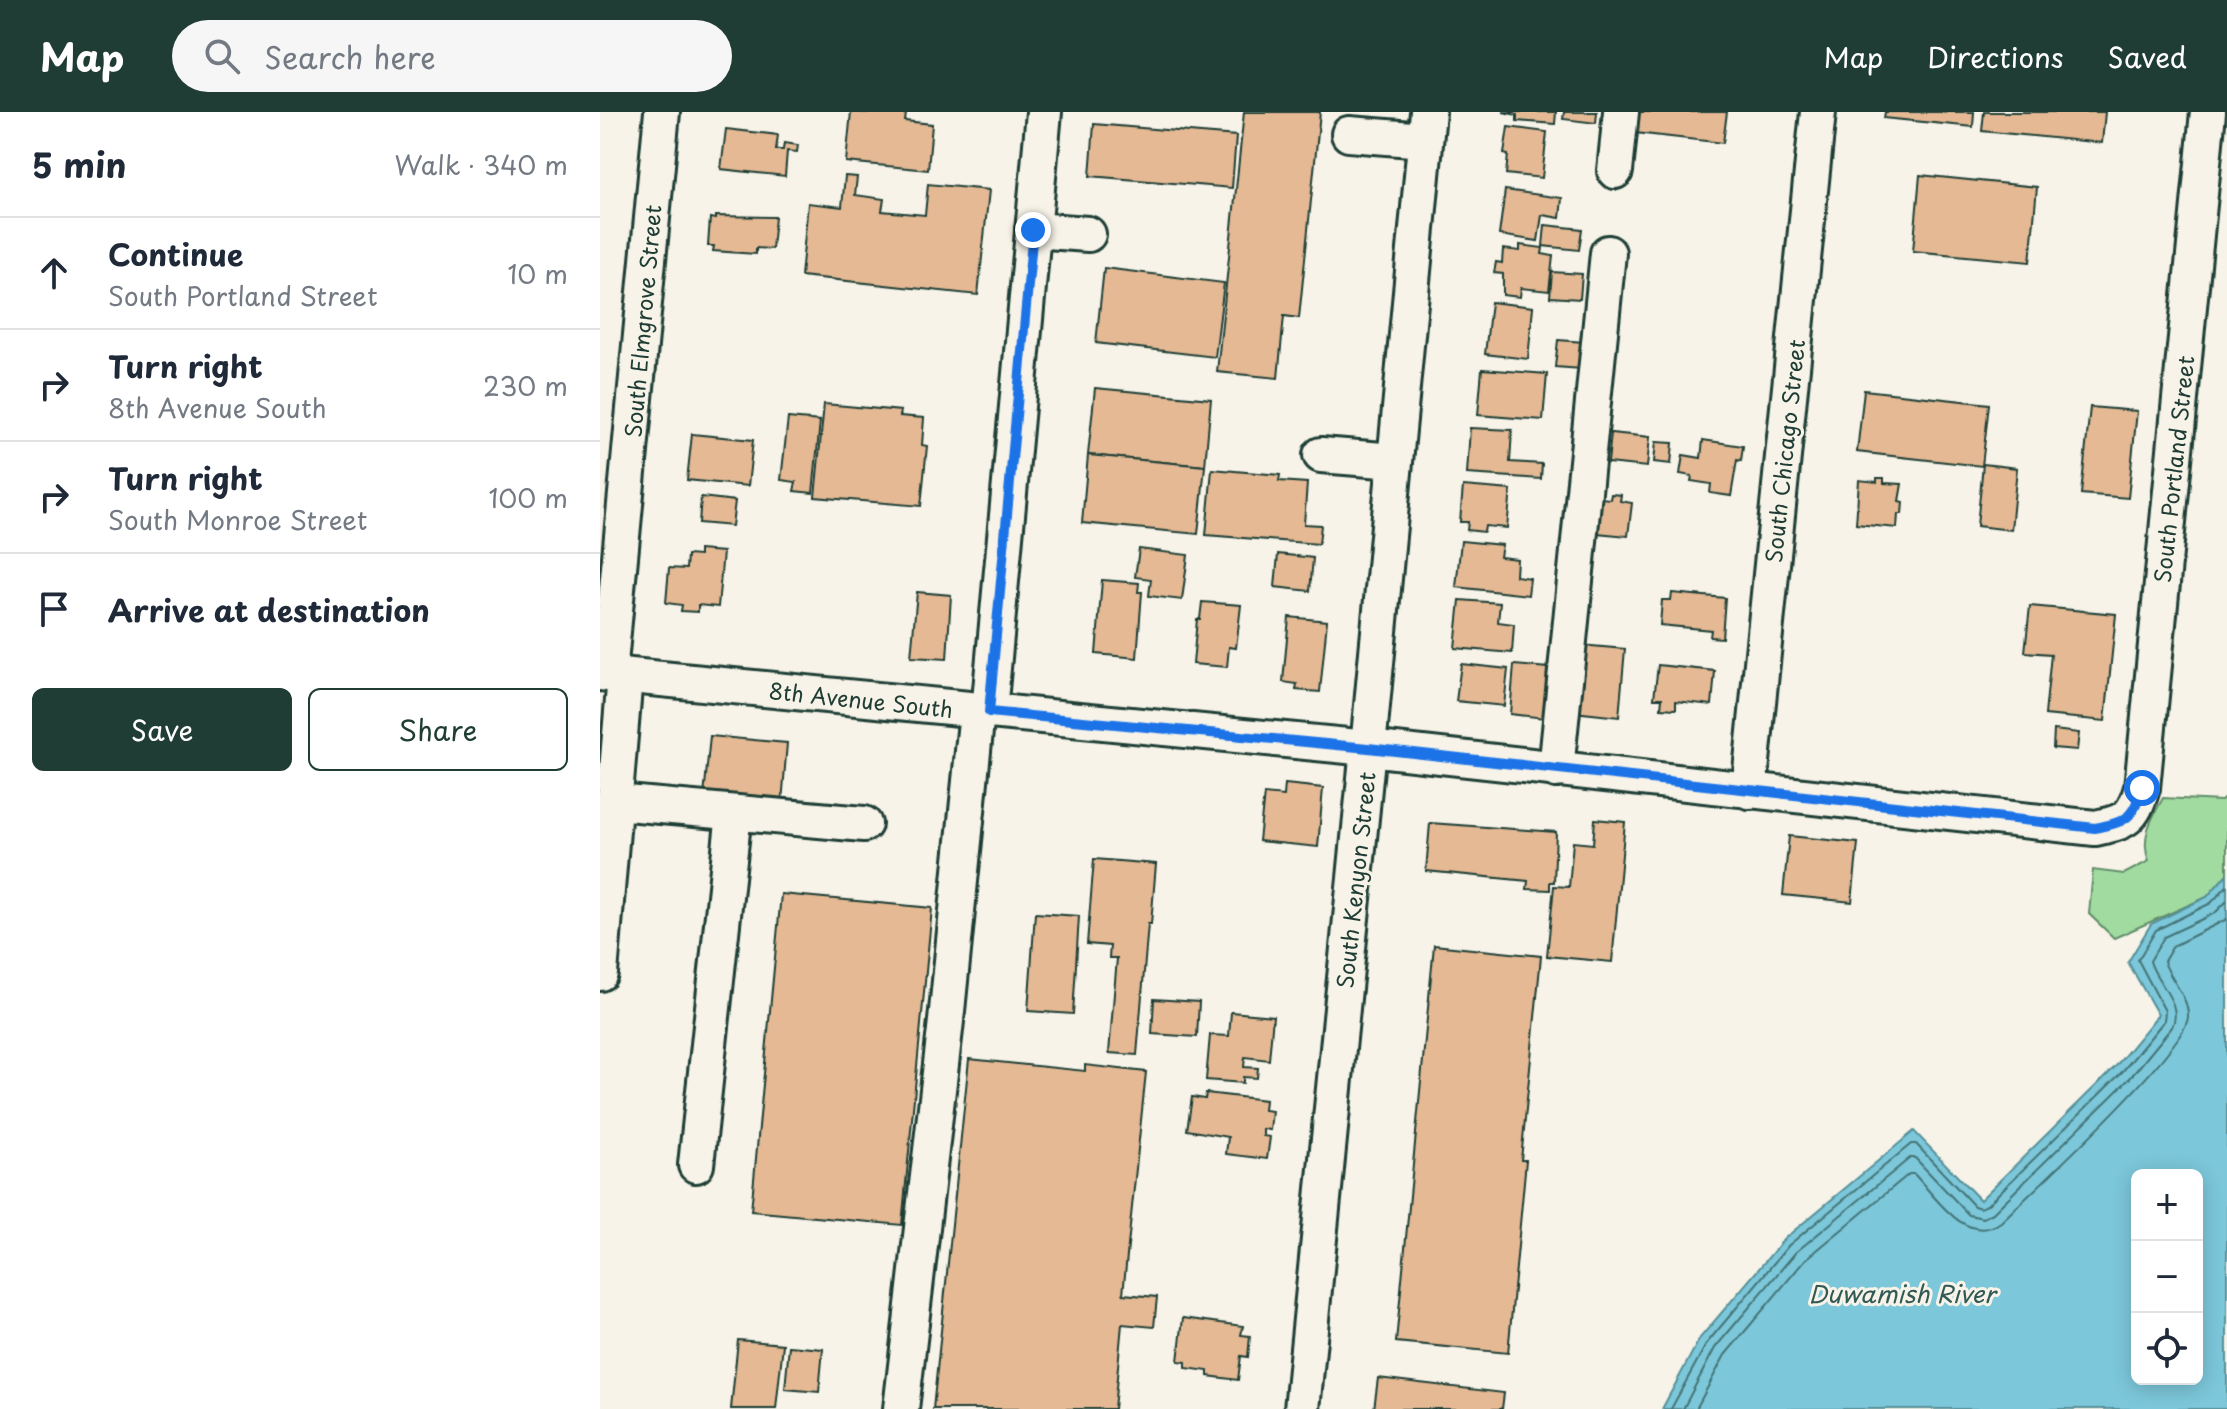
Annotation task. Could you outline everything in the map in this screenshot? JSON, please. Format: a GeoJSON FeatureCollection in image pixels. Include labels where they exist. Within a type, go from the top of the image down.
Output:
{"type":"FeatureCollection","features":[{"type":"Feature","properties":{"kind":"street","name":"South Elmgrove Street"},"geometry":{"type":"LineString","coordinates":[[600,973],[615,802],[611,674],[662,112]]}},
{"type":"Feature","properties":{"kind":"street"},"geometry":{"type":"LineString","coordinates":[[901,1409],[983,711],[1044,112]]}},
{"type":"Feature","properties":{"kind":"street"},"geometry":{"type":"LineString","coordinates":[[1615,171],[1621,112]]}},
{"type":"Feature","properties":{"kind":"street","name":"South Chicago Street"},"geometry":{"type":"LineString","coordinates":[[1749,791],[1818,112]]}},
{"type":"Feature","properties":{"kind":"street","name":"South Portland Street"},"geometry":{"type":"LineString","coordinates":[[2124,822],[2136,807],[2142,788],[2208,112]]}},
{"type":"Feature","properties":{"kind":"street"},"geometry":{"type":"LineString","coordinates":[[1349,134],[1426,126]]}},
{"type":"Feature","properties":{"kind":"street","name":"South Kenyon Street"},"geometry":{"type":"LineString","coordinates":[[1302,1409],[1426,126]]}},
{"type":"Feature","properties":{"kind":"street"},"geometry":{"type":"LineString","coordinates":[[1033,230],[1088,234]]}},
{"type":"Feature","properties":{"kind":"street"},"geometry":{"type":"LineString","coordinates":[[1556,770],[1608,253]]}},
{"type":"Feature","properties":{"kind":"street"},"geometry":{"type":"LineString","coordinates":[[1321,455],[1395,461]]}},
{"type":"Feature","properties":{"kind":"street","name":"8th Avenue South"},"geometry":{"type":"LineString","coordinates":[[611,674],[1368,748],[2095,828],[2124,822]]}},
{"type":"Feature","properties":{"kind":"street"},"geometry":{"type":"LineString","coordinates":[[615,802],[864,824]]}},
{"type":"Feature","properties":{"kind":"street"},"geometry":{"type":"LineString","coordinates":[[696,1165],[734,813]]}},
{"type":"Feature","properties":{"kind":"green space"},"geometry":{"type":"Polygon","coordinates":[[[2227,796],[2227,874],[2207,897],[2114,938],[2089,914],[2093,870],[2124,874],[2149,861],[2146,836],[2163,798],[2221,801],[2227,796]]]}},
{"type":"Feature","properties":{"kind":"water","name":"Duwamish River"},"geometry":{"type":"Polygon","coordinates":[[[2227,874],[2227,1409],[1662,1409],[1700,1338],[1784,1239],[1914,1131],[1980,1200],[2116,1066],[2158,1015],[2128,962],[2151,924],[2207,897],[2227,874]]]}},
{"type":"Feature","properties":{"kind":"building"},"geometry":{"type":"Polygon","coordinates":[[[851,112],[906,114],[905,121],[932,124],[928,170],[846,162],[851,112]]]}},
{"type":"Feature","properties":{"kind":"building"},"geometry":{"type":"Polygon","coordinates":[[[1244,112],[1320,112],[1299,318],[1284,316],[1278,378],[1217,372],[1244,112]]]}},
{"type":"Feature","properties":{"kind":"building"},"geometry":{"type":"Polygon","coordinates":[[[1503,112],[1556,112],[1555,124],[1517,121],[1517,115],[1503,112]]]}},
{"type":"Feature","properties":{"kind":"building"},"geometry":{"type":"Polygon","coordinates":[[[1564,112],[1597,112],[1596,123],[1563,119],[1564,112]]]}},
{"type":"Feature","properties":{"kind":"building"},"geometry":{"type":"Polygon","coordinates":[[[1629,112],[1727,112],[1723,143],[1627,132],[1629,112]]]}},
{"type":"Feature","properties":{"kind":"building"},"geometry":{"type":"Polygon","coordinates":[[[1885,112],[1974,112],[1973,127],[1884,118],[1885,112]]]}},
{"type":"Feature","properties":{"kind":"building"},"geometry":{"type":"Polygon","coordinates":[[[1984,112],[2105,112],[2102,143],[1982,131],[1984,112]]]}},
{"type":"Feature","properties":{"kind":"building"},"geometry":{"type":"Polygon","coordinates":[[[1094,124],[1236,136],[1232,188],[1090,176],[1094,124]]]}},
{"type":"Feature","properties":{"kind":"building"},"geometry":{"type":"Polygon","coordinates":[[[1508,127],[1547,132],[1542,178],[1506,174],[1508,155],[1504,154],[1508,127]]]}},
{"type":"Feature","properties":{"kind":"building"},"geometry":{"type":"Polygon","coordinates":[[[726,129],[778,135],[776,150],[783,150],[784,143],[798,145],[797,152],[787,151],[785,176],[721,169],[726,129]]]}},
{"type":"Feature","properties":{"kind":"building"},"geometry":{"type":"Polygon","coordinates":[[[1920,175],[2037,187],[2030,262],[1913,251],[1920,175]]]}},
{"type":"Feature","properties":{"kind":"building"},"geometry":{"type":"Polygon","coordinates":[[[845,176],[857,177],[855,195],[884,199],[882,211],[925,215],[928,184],[989,190],[978,295],[801,276],[808,203],[842,207],[845,176]]]}},
{"type":"Feature","properties":{"kind":"building"},"geometry":{"type":"Polygon","coordinates":[[[1505,190],[1562,198],[1560,218],[1542,215],[1538,241],[1499,235],[1505,190]]]}},
{"type":"Feature","properties":{"kind":"building"},"geometry":{"type":"Polygon","coordinates":[[[716,216],[775,217],[772,249],[756,248],[756,254],[713,251],[714,246],[708,246],[710,218],[716,219],[716,216]]]}},
{"type":"Feature","properties":{"kind":"building"},"geometry":{"type":"Polygon","coordinates":[[[1545,225],[1582,229],[1579,250],[1543,246],[1545,225]]]}},
{"type":"Feature","properties":{"kind":"building"},"geometry":{"type":"Polygon","coordinates":[[[1520,245],[1543,248],[1542,254],[1553,256],[1549,291],[1521,288],[1520,297],[1503,295],[1503,274],[1494,273],[1496,262],[1502,263],[1503,249],[1520,251],[1520,245]]]}},
{"type":"Feature","properties":{"kind":"building"},"geometry":{"type":"Polygon","coordinates":[[[1104,268],[1224,283],[1215,357],[1096,343],[1104,268]]]}},
{"type":"Feature","properties":{"kind":"building"},"geometry":{"type":"Polygon","coordinates":[[[1552,272],[1582,274],[1580,299],[1550,297],[1552,272]]]}},
{"type":"Feature","properties":{"kind":"building"},"geometry":{"type":"Polygon","coordinates":[[[1491,302],[1533,307],[1528,359],[1485,354],[1491,302]]]}},
{"type":"Feature","properties":{"kind":"building"},"geometry":{"type":"Polygon","coordinates":[[[1558,340],[1584,342],[1582,369],[1555,367],[1558,340]]]}},
{"type":"Feature","properties":{"kind":"building"},"geometry":{"type":"Polygon","coordinates":[[[1482,369],[1547,374],[1543,420],[1478,415],[1482,369]]]}},
{"type":"Feature","properties":{"kind":"building"},"geometry":{"type":"Polygon","coordinates":[[[1095,388],[1211,399],[1205,466],[1088,455],[1095,388]]]}},
{"type":"Feature","properties":{"kind":"building"},"geometry":{"type":"Polygon","coordinates":[[[1864,390],[1989,404],[1982,466],[1857,452],[1864,390]]]}},
{"type":"Feature","properties":{"kind":"building"},"geometry":{"type":"Polygon","coordinates":[[[824,404],[901,411],[900,416],[924,418],[922,445],[927,446],[921,506],[815,497],[824,404]]]}},
{"type":"Feature","properties":{"kind":"building"},"geometry":{"type":"Polygon","coordinates":[[[2090,407],[2137,411],[2128,498],[2081,494],[2090,407]]]}},
{"type":"Feature","properties":{"kind":"building"},"geometry":{"type":"Polygon","coordinates":[[[788,418],[820,421],[813,493],[794,491],[796,482],[781,480],[788,418]]]}},
{"type":"Feature","properties":{"kind":"building"},"geometry":{"type":"Polygon","coordinates":[[[1470,428],[1512,430],[1510,462],[1542,464],[1541,479],[1467,474],[1470,428]]]}},
{"type":"Feature","properties":{"kind":"building"},"geometry":{"type":"Polygon","coordinates":[[[1611,433],[1650,437],[1647,467],[1608,463],[1611,433]]]}},
{"type":"Feature","properties":{"kind":"building"},"geometry":{"type":"Polygon","coordinates":[[[692,434],[753,440],[748,486],[687,480],[692,434]]]}},
{"type":"Feature","properties":{"kind":"building"},"geometry":{"type":"Polygon","coordinates":[[[1703,440],[1743,446],[1741,461],[1737,460],[1731,496],[1710,493],[1711,484],[1691,481],[1692,476],[1680,474],[1683,455],[1701,458],[1703,440]]]}},
{"type":"Feature","properties":{"kind":"building"},"geometry":{"type":"Polygon","coordinates":[[[1656,442],[1673,443],[1671,464],[1654,462],[1656,442]]]}},
{"type":"Feature","properties":{"kind":"building"},"geometry":{"type":"Polygon","coordinates":[[[1088,455],[1205,466],[1198,534],[1082,523],[1088,455]]]}},
{"type":"Feature","properties":{"kind":"building"},"geometry":{"type":"Polygon","coordinates":[[[1983,464],[2017,468],[2011,530],[1977,526],[1983,464]]]}},
{"type":"Feature","properties":{"kind":"building"},"geometry":{"type":"Polygon","coordinates":[[[1212,469],[1280,475],[1279,481],[1307,483],[1304,524],[1321,525],[1319,544],[1206,535],[1212,469]]]}},
{"type":"Feature","properties":{"kind":"building"},"geometry":{"type":"Polygon","coordinates":[[[1877,478],[1884,478],[1884,483],[1902,484],[1899,501],[1903,502],[1902,514],[1898,514],[1897,528],[1856,524],[1859,480],[1877,482],[1877,478]]]}},
{"type":"Feature","properties":{"kind":"building"},"geometry":{"type":"Polygon","coordinates":[[[1463,486],[1511,490],[1507,528],[1485,526],[1484,532],[1467,530],[1468,522],[1460,522],[1463,486]]]}},
{"type":"Feature","properties":{"kind":"building"},"geometry":{"type":"Polygon","coordinates":[[[1611,494],[1621,495],[1620,501],[1632,503],[1628,536],[1597,533],[1601,498],[1610,499],[1611,494]]]}},
{"type":"Feature","properties":{"kind":"building"},"geometry":{"type":"Polygon","coordinates":[[[701,497],[735,501],[732,526],[699,523],[701,497]]]}},
{"type":"Feature","properties":{"kind":"building"},"geometry":{"type":"Polygon","coordinates":[[[1461,541],[1502,545],[1500,557],[1517,559],[1516,576],[1530,578],[1528,595],[1456,587],[1461,541]]]}},
{"type":"Feature","properties":{"kind":"building"},"geometry":{"type":"Polygon","coordinates":[[[1139,549],[1188,555],[1182,600],[1149,596],[1151,579],[1135,577],[1139,549]]]}},
{"type":"Feature","properties":{"kind":"building"},"geometry":{"type":"Polygon","coordinates":[[[699,550],[723,552],[718,607],[698,605],[698,612],[681,611],[682,605],[666,603],[669,568],[686,569],[687,555],[699,556],[699,550]]]}},
{"type":"Feature","properties":{"kind":"building"},"geometry":{"type":"Polygon","coordinates":[[[1278,554],[1313,558],[1310,591],[1275,587],[1278,554]]]}},
{"type":"Feature","properties":{"kind":"building"},"geometry":{"type":"Polygon","coordinates":[[[1102,580],[1139,583],[1138,592],[1142,592],[1137,658],[1096,654],[1102,580]]]}},
{"type":"Feature","properties":{"kind":"building"},"geometry":{"type":"Polygon","coordinates":[[[917,592],[951,595],[947,659],[911,657],[917,592]]]}},
{"type":"Feature","properties":{"kind":"building"},"geometry":{"type":"Polygon","coordinates":[[[1672,593],[1725,598],[1722,638],[1710,637],[1711,630],[1660,625],[1662,600],[1671,600],[1672,593]]]}},
{"type":"Feature","properties":{"kind":"building"},"geometry":{"type":"Polygon","coordinates":[[[1460,600],[1500,603],[1498,622],[1514,624],[1512,653],[1455,648],[1460,600]]]}},
{"type":"Feature","properties":{"kind":"building"},"geometry":{"type":"Polygon","coordinates":[[[1202,602],[1241,605],[1236,648],[1229,647],[1227,667],[1193,664],[1197,619],[1200,619],[1202,602]]]}},
{"type":"Feature","properties":{"kind":"building"},"geometry":{"type":"Polygon","coordinates":[[[2030,606],[2116,614],[2105,721],[2045,715],[2051,654],[2025,652],[2030,606]]]}},
{"type":"Feature","properties":{"kind":"building"},"geometry":{"type":"Polygon","coordinates":[[[1289,617],[1327,621],[1320,692],[1296,690],[1297,684],[1283,682],[1289,617]]]}},
{"type":"Feature","properties":{"kind":"building"},"geometry":{"type":"Polygon","coordinates":[[[1580,645],[1625,649],[1619,717],[1574,712],[1580,645]]]}},
{"type":"Feature","properties":{"kind":"building"},"geometry":{"type":"Polygon","coordinates":[[[1461,664],[1508,669],[1504,706],[1456,701],[1461,664]]]}},
{"type":"Feature","properties":{"kind":"building"},"geometry":{"type":"Polygon","coordinates":[[[1514,665],[1548,668],[1544,718],[1510,714],[1514,665]]]}},
{"type":"Feature","properties":{"kind":"building"},"geometry":{"type":"Polygon","coordinates":[[[1658,665],[1715,671],[1712,705],[1676,701],[1676,709],[1661,708],[1662,698],[1654,698],[1658,665]]]}},
{"type":"Feature","properties":{"kind":"building"},"geometry":{"type":"Polygon","coordinates":[[[2054,730],[2079,733],[2077,750],[2053,748],[2054,730]]]}},
{"type":"Feature","properties":{"kind":"building"},"geometry":{"type":"Polygon","coordinates":[[[710,736],[787,743],[782,803],[704,796],[710,736]]]}},
{"type":"Feature","properties":{"kind":"building"},"geometry":{"type":"Polygon","coordinates":[[[1285,784],[1323,788],[1318,847],[1259,841],[1264,794],[1284,796],[1285,784]]]}},
{"type":"Feature","properties":{"kind":"building"},"geometry":{"type":"Polygon","coordinates":[[[1595,819],[1625,822],[1612,962],[1547,956],[1554,886],[1569,887],[1573,842],[1593,844],[1595,819]]]}},
{"type":"Feature","properties":{"kind":"building"},"geometry":{"type":"Polygon","coordinates":[[[1430,823],[1556,832],[1554,882],[1550,882],[1550,890],[1527,889],[1528,881],[1426,871],[1430,823]]]}},
{"type":"Feature","properties":{"kind":"building"},"geometry":{"type":"Polygon","coordinates":[[[1789,836],[1858,843],[1852,902],[1783,895],[1789,836]]]}},
{"type":"Feature","properties":{"kind":"building"},"geometry":{"type":"Polygon","coordinates":[[[1094,859],[1156,864],[1137,1055],[1109,1053],[1117,958],[1109,958],[1110,946],[1087,944],[1094,859]]]}},
{"type":"Feature","properties":{"kind":"building"},"geometry":{"type":"Polygon","coordinates":[[[781,894],[932,908],[902,1225],[751,1211],[781,894]]]}},
{"type":"Feature","properties":{"kind":"building"},"geometry":{"type":"Polygon","coordinates":[[[1035,913],[1079,916],[1073,1014],[1028,1011],[1035,913]]]}},
{"type":"Feature","properties":{"kind":"building"},"geometry":{"type":"Polygon","coordinates":[[[1434,945],[1541,956],[1521,1160],[1526,1160],[1508,1353],[1396,1342],[1434,945]]]}},
{"type":"Feature","properties":{"kind":"building"},"geometry":{"type":"Polygon","coordinates":[[[1154,999],[1199,1002],[1197,1037],[1152,1034],[1154,999]]]}},
{"type":"Feature","properties":{"kind":"building"},"geometry":{"type":"Polygon","coordinates":[[[1231,1012],[1273,1016],[1269,1060],[1245,1057],[1244,1067],[1258,1068],[1257,1078],[1243,1077],[1243,1083],[1206,1080],[1210,1035],[1229,1036],[1231,1012]]]}},
{"type":"Feature","properties":{"kind":"building"},"geometry":{"type":"Polygon","coordinates":[[[969,1059],[1085,1071],[1085,1065],[1146,1072],[1123,1294],[1157,1297],[1154,1327],[1122,1324],[1114,1409],[933,1409],[969,1059]]]}},
{"type":"Feature","properties":{"kind":"building"},"geometry":{"type":"Polygon","coordinates":[[[1206,1093],[1265,1100],[1264,1110],[1272,1111],[1270,1130],[1263,1129],[1263,1136],[1270,1137],[1267,1159],[1226,1154],[1228,1137],[1187,1130],[1192,1097],[1205,1099],[1206,1093]]]}},
{"type":"Feature","properties":{"kind":"building"},"geometry":{"type":"Polygon","coordinates":[[[1183,1318],[1243,1326],[1241,1335],[1250,1336],[1248,1357],[1241,1356],[1238,1380],[1208,1376],[1208,1371],[1186,1368],[1186,1362],[1178,1361],[1183,1318]]]}},
{"type":"Feature","properties":{"kind":"building"},"geometry":{"type":"Polygon","coordinates":[[[738,1340],[783,1344],[776,1409],[731,1409],[738,1340]]]}},
{"type":"Feature","properties":{"kind":"building"},"geometry":{"type":"Polygon","coordinates":[[[789,1346],[823,1349],[819,1392],[785,1389],[789,1346]]]}},
{"type":"Feature","properties":{"kind":"building"},"geometry":{"type":"Polygon","coordinates":[[[1378,1378],[1504,1393],[1502,1409],[1374,1409],[1378,1378]]]}},
{"type":"Feature","properties":{"kind":"route"},"geometry":{"type":"LineString","coordinates":[[1033,230],[989,712],[1368,748],[2095,828],[2124,822],[2136,807],[2142,788]]}}]}
